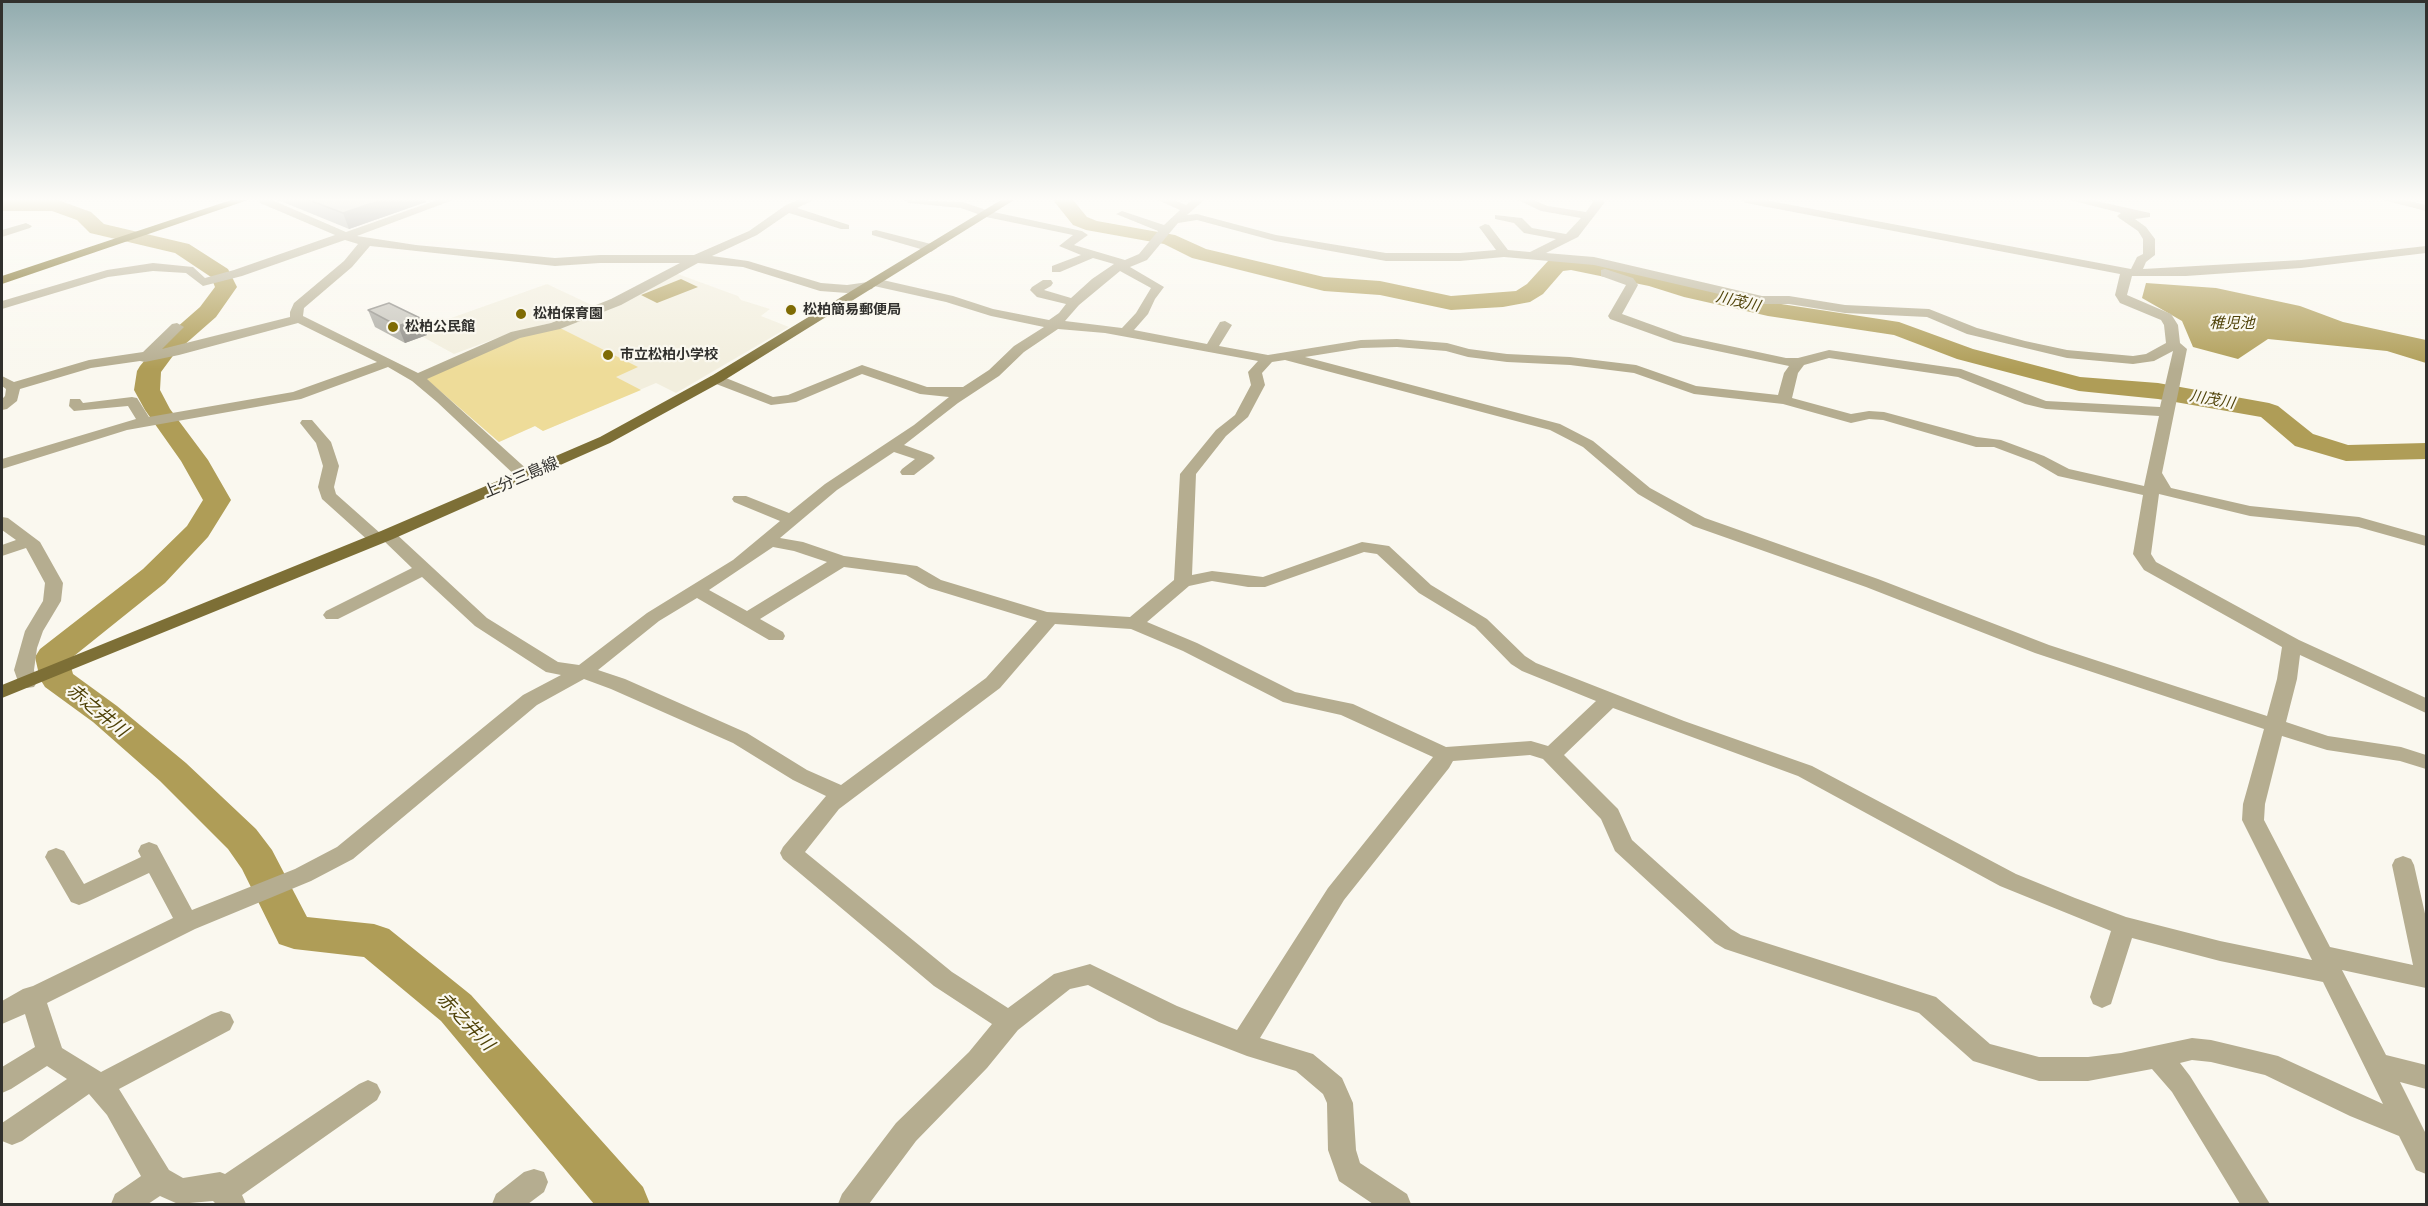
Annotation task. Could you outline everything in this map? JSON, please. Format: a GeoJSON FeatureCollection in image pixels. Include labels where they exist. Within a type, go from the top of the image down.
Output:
{"type":"FeatureCollection","features":[{"type":"Feature","properties":{"kind":"highway"},"geometry":{"type":"LineString","coordinates":[[2,272],[51,256]]}},
{"type":"Feature","properties":{"kind":"highway"},"geometry":{"type":"LineString","coordinates":[[2,280],[71,256]]}},
{"type":"Feature","properties":{"kind":"main road","name":"上分三島線"},"geometry":{"type":"LineString","coordinates":[[2,692],[382,537],[605,440],[716,379],[917,256]]}},
{"type":"Feature","properties":{"kind":"street"},"geometry":{"type":"LineString","coordinates":[[2,305],[107,274],[153,267],[189,270],[203,282],[285,256]]}},
{"type":"Feature","properties":{"kind":"street"},"geometry":{"type":"LineString","coordinates":[[298,319],[296,312],[299,306],[356,256]]}},
{"type":"Feature","properties":{"kind":"street"},"geometry":{"type":"LineString","coordinates":[[483,256],[555,262],[600,258],[706,259],[744,264],[820,287],[847,289],[871,284],[949,299],[991,312],[1053,324],[1125,333],[1276,358],[1446,398],[1555,427],[1587,444],[1644,491],[1699,522],[1872,583],[2043,649],[2327,743],[2401,754],[2427,762]]}},
{"type":"Feature","properties":{"kind":"street"},"geometry":{"type":"LineString","coordinates":[[417,378],[516,335],[555,326],[598,309],[702,256]]}},
{"type":"Feature","properties":{"kind":"street"},"geometry":{"type":"LineString","coordinates":[[1056,269],[1087,256]]}},
{"type":"Feature","properties":{"kind":"street"},"geometry":{"type":"LineString","coordinates":[[1099,256],[1123,265],[1158,287],[1149,298],[1142,314],[1125,333]]}},
{"type":"Feature","properties":{"kind":"street"},"geometry":{"type":"LineString","coordinates":[[2,1013],[32,996],[187,922],[303,875],[345,853],[530,700],[583,672],[652,617],[739,564],[831,488],[893,446],[966,390],[994,374],[1019,349],[1064,316],[1074,302],[1096,282],[1123,265],[1144,256]]}},
{"type":"Feature","properties":{"kind":"street"},"geometry":{"type":"LineString","coordinates":[[1382,256],[1439,256]]}},
{"type":"Feature","properties":{"kind":"street"},"geometry":{"type":"LineString","coordinates":[[1550,256],[1641,270],[1762,300],[1789,300],[1845,309],[1929,313],[1972,331],[2067,354],[2133,360],[2149,358],[2174,345]]}},
{"type":"Feature","properties":{"kind":"street"},"geometry":{"type":"LineString","coordinates":[[2043,256],[2131,273],[2177,273],[2301,264],[2366,256]]}},
{"type":"Feature","properties":{"kind":"street"},"geometry":{"type":"LineString","coordinates":[[2147,256],[2131,273],[2121,295],[2125,300],[2166,317],[2171,325],[2174,345],[2180,349],[2154,473],[2142,554],[2150,566],[2292,644],[2427,706]]}},
{"type":"Feature","properties":{"kind":"street"},"geometry":{"type":"LineString","coordinates":[[1584,261],[1609,276],[1629,281],[1632,285],[1615,316],[1679,339],[1786,362],[1799,362],[1829,354],[1961,373],[2046,405],[2167,412]]}},
{"type":"Feature","properties":{"kind":"street"},"geometry":{"type":"LineString","coordinates":[[1047,284],[1036,290],[1041,294],[1074,302]]}},
{"type":"Feature","properties":{"kind":"street"},"geometry":{"type":"LineString","coordinates":[[2,405],[12,398],[7,384],[89,364],[145,358],[172,352],[298,319],[389,362],[417,378],[525,476]]}},
{"type":"Feature","properties":{"kind":"street"},"geometry":{"type":"LineString","coordinates":[[1211,348],[1225,325]]}},
{"type":"Feature","properties":{"kind":"street"},"geometry":{"type":"LineString","coordinates":[[145,358],[177,327]]}},
{"type":"Feature","properties":{"kind":"street"},"geometry":{"type":"LineString","coordinates":[[1183,582],[1188,474],[1221,433],[1241,417],[1258,385],[1255,372],[1276,358],[1361,344],[1447,346],[1468,353],[1507,358],[1570,361],[1636,369],[1694,390],[1784,400],[1833,416],[1851,419],[1869,414],[1884,416],[1976,442],[1996,443],[2039,459],[2064,473],[2151,492]]}},
{"type":"Feature","properties":{"kind":"street"},"geometry":{"type":"LineString","coordinates":[[2,465],[82,438],[145,422],[296,396],[389,362]]}},
{"type":"Feature","properties":{"kind":"street"},"geometry":{"type":"LineString","coordinates":[[1784,400],[1791,374],[1799,362]]}},
{"type":"Feature","properties":{"kind":"street"},"geometry":{"type":"LineString","coordinates":[[716,379],[771,401],[791,399],[862,369],[925,391],[939,393],[966,390]]}},
{"type":"Feature","properties":{"kind":"street"},"geometry":{"type":"LineString","coordinates":[[75,402],[79,408],[132,401],[145,422]]}},
{"type":"Feature","properties":{"kind":"street"},"geometry":{"type":"LineString","coordinates":[[307,423],[323,442],[331,466],[326,487],[328,496],[424,569],[481,622],[553,668],[583,672],[618,684],[740,738],[800,775],[842,794]]}},
{"type":"Feature","properties":{"kind":"street"},"geometry":{"type":"LineString","coordinates":[[893,446],[927,458],[908,472]]}},
{"type":"Feature","properties":{"kind":"street"},"geometry":{"type":"LineString","coordinates":[[2154,473],[2165,491],[2250,511],[2359,522],[2427,541]]}},
{"type":"Feature","properties":{"kind":"street"},"geometry":{"type":"LineString","coordinates":[[740,499],[790,520]]}},
{"type":"Feature","properties":{"kind":"street"},"geometry":{"type":"LineString","coordinates":[[2,522],[28,542],[40,556],[54,583],[52,601],[34,631],[28,648],[24,670],[27,682]]}},
{"type":"Feature","properties":{"kind":"street"},"geometry":{"type":"LineString","coordinates":[[2,551],[28,542]]}},
{"type":"Feature","properties":{"kind":"street"},"geometry":{"type":"LineString","coordinates":[[763,544],[773,542],[797,546],[842,561],[911,570],[935,584],[1050,618],[1134,623],[1190,647],[1290,697],[1347,709],[1444,754],[1531,748],[1551,755],[1610,815],[1623,845],[1723,936],[1733,942],[1927,1005],[1982,1053],[2039,1069],[2088,1069],[2157,1058],[2192,1049],[2259,1061],[2409,1128]]}},
{"type":"Feature","properties":{"kind":"street"},"geometry":{"type":"LineString","coordinates":[[1134,623],[1183,582],[1212,576],[1248,582],[1265,582],[1362,547],[1377,548],[1383,550],[1425,589],[1481,622],[1521,662],[1610,700],[1805,771],[2008,880],[2067,905],[2124,926],[2220,951],[2427,978]]}},
{"type":"Feature","properties":{"kind":"street"},"geometry":{"type":"LineString","coordinates":[[747,619],[842,561]]}},
{"type":"Feature","properties":{"kind":"street"},"geometry":{"type":"LineString","coordinates":[[332,615],[354,600],[424,569]]}},
{"type":"Feature","properties":{"kind":"street"},"geometry":{"type":"LineString","coordinates":[[695,589],[776,636]]}},
{"type":"Feature","properties":{"kind":"street"},"geometry":{"type":"LineString","coordinates":[[1009,1022],[943,979],[791,853],[831,803],[993,683],[1050,618]]}},
{"type":"Feature","properties":{"kind":"street"},"geometry":{"type":"LineString","coordinates":[[2292,644],[2287,679],[2253,804],[2253,820],[2427,1161]]}},
{"type":"Feature","properties":{"kind":"street"},"geometry":{"type":"LineString","coordinates":[[1551,755],[1610,700]]}},
{"type":"Feature","properties":{"kind":"street"},"geometry":{"type":"LineString","coordinates":[[1243,1043],[1336,894],[1443,763],[1444,754]]}},
{"type":"Feature","properties":{"kind":"street"},"geometry":{"type":"LineString","coordinates":[[56,857],[79,896],[151,855],[187,922]]}},
{"type":"Feature","properties":{"kind":"street"},"geometry":{"type":"LineString","coordinates":[[2403,865],[2427,969]]}},
{"type":"Feature","properties":{"kind":"street"},"geometry":{"type":"LineString","coordinates":[[2102,997],[2124,926]]}},
{"type":"Feature","properties":{"kind":"street"},"geometry":{"type":"LineString","coordinates":[[852,1204],[906,1132],[978,1060],[1009,1022],[1063,981],[1090,974],[1168,1014],[1243,1043],[1304,1062],[1333,1086],[1340,1103],[1341,1150],[1349,1172],[1397,1204]]}},
{"type":"Feature","properties":{"kind":"street"},"geometry":{"type":"LineString","coordinates":[[32,996],[53,1056],[94,1083],[116,1106],[159,1180],[181,1192],[220,1186],[229,1201],[368,1092]]}},
{"type":"Feature","properties":{"kind":"street"},"geometry":{"type":"LineString","coordinates":[[12,1132],[94,1083],[221,1022]]}},
{"type":"Feature","properties":{"kind":"street"},"geometry":{"type":"LineString","coordinates":[[2,1081],[50,1051]]}},
{"type":"Feature","properties":{"kind":"street"},"geometry":{"type":"LineString","coordinates":[[2157,1058],[2181,1084],[2256,1204]]}},
{"type":"Feature","properties":{"kind":"street"},"geometry":{"type":"LineString","coordinates":[[2376,1064],[2427,1077]]}},
{"type":"Feature","properties":{"kind":"street"},"geometry":{"type":"LineString","coordinates":[[125,1204],[159,1180]]}},
{"type":"Feature","properties":{"kind":"street"},"geometry":{"type":"LineString","coordinates":[[506,1204],[534,1182]]}},
{"type":"Feature","properties":{"kind":"shaded area","name":"市立松柏小学校"},"geometry":{"type":"Polygon","coordinates":[[[675,273],[738,296],[741,300],[770,309],[761,316],[789,327],[676,393],[656,383],[543,431],[535,426],[499,442],[429,375],[675,273]]]}},
{"type":"Feature","properties":{"kind":"shaded area","name":"松柏保育園"},"geometry":{"type":"Polygon","coordinates":[[[547,284],[596,307],[562,320],[508,334],[454,354],[423,337],[428,334],[420,329],[547,284]]]}},
{"type":"Feature","properties":{"kind":"shaded area"},"geometry":{"type":"Polygon","coordinates":[[[558,327],[638,367],[616,377],[641,390],[543,431],[535,426],[499,442],[425,378],[515,338],[558,327]]]}},
{"type":"Feature","properties":{"kind":"water"},"geometry":{"type":"Polygon","coordinates":[[[681,279],[698,287],[657,303],[641,295],[681,279]]]}},
{"type":"Feature","properties":{"kind":"water","name":"稚児池"},"geometry":{"type":"Polygon","coordinates":[[[2146,283],[2216,288],[2300,306],[2343,322],[2426,340],[2426,363],[2387,351],[2268,339],[2238,359],[2193,347],[2182,321],[2142,298],[2146,283]]]}},
{"type":"Feature","properties":{"kind":"building"},"geometry":{"type":"Polygon","coordinates":[[[389,303],[420,318],[398,326],[368,310],[389,303]]]}},
{"type":"Feature","properties":{"kind":"waterway","name":"赤之井川"},"geometry":{"type":"LineString","coordinates":[[194,256],[220,274],[226,287],[208,312],[167,348],[149,371],[147,390],[158,410],[194,460],[217,500],[198,531],[154,576],[52,657],[57,679],[105,714],[173,772],[242,839],[258,861],[294,932],[374,941],[456,1008],[625,1204]]}},
{"type":"Feature","properties":{"kind":"waterway","name":"川茂川"},"geometry":{"type":"LineString","coordinates":[[1208,256],[1324,284],[1380,288],[1451,303],[1522,297],[1535,289],[1556,266],[1571,264],[1653,280],[1692,292],[1768,309],[1899,329],[1965,354],[2079,384],[2158,391],[2269,411],[2304,440],[2346,453],[2426,451]]}},
{"type":"Feature","properties":{"kind":"place","name":"松柏簡易郵便局"},"geometry":{"type":"Point","coordinates":[791,310]}},
{"type":"Feature","properties":{"kind":"place","name":"松柏保育園"},"geometry":{"type":"Point","coordinates":[521,314]}},
{"type":"Feature","properties":{"kind":"place","name":"松柏公民館"},"geometry":{"type":"Point","coordinates":[393,327]}},
{"type":"Feature","properties":{"kind":"place","name":"市立松柏小学校"},"geometry":{"type":"Point","coordinates":[608,355]}}]}
